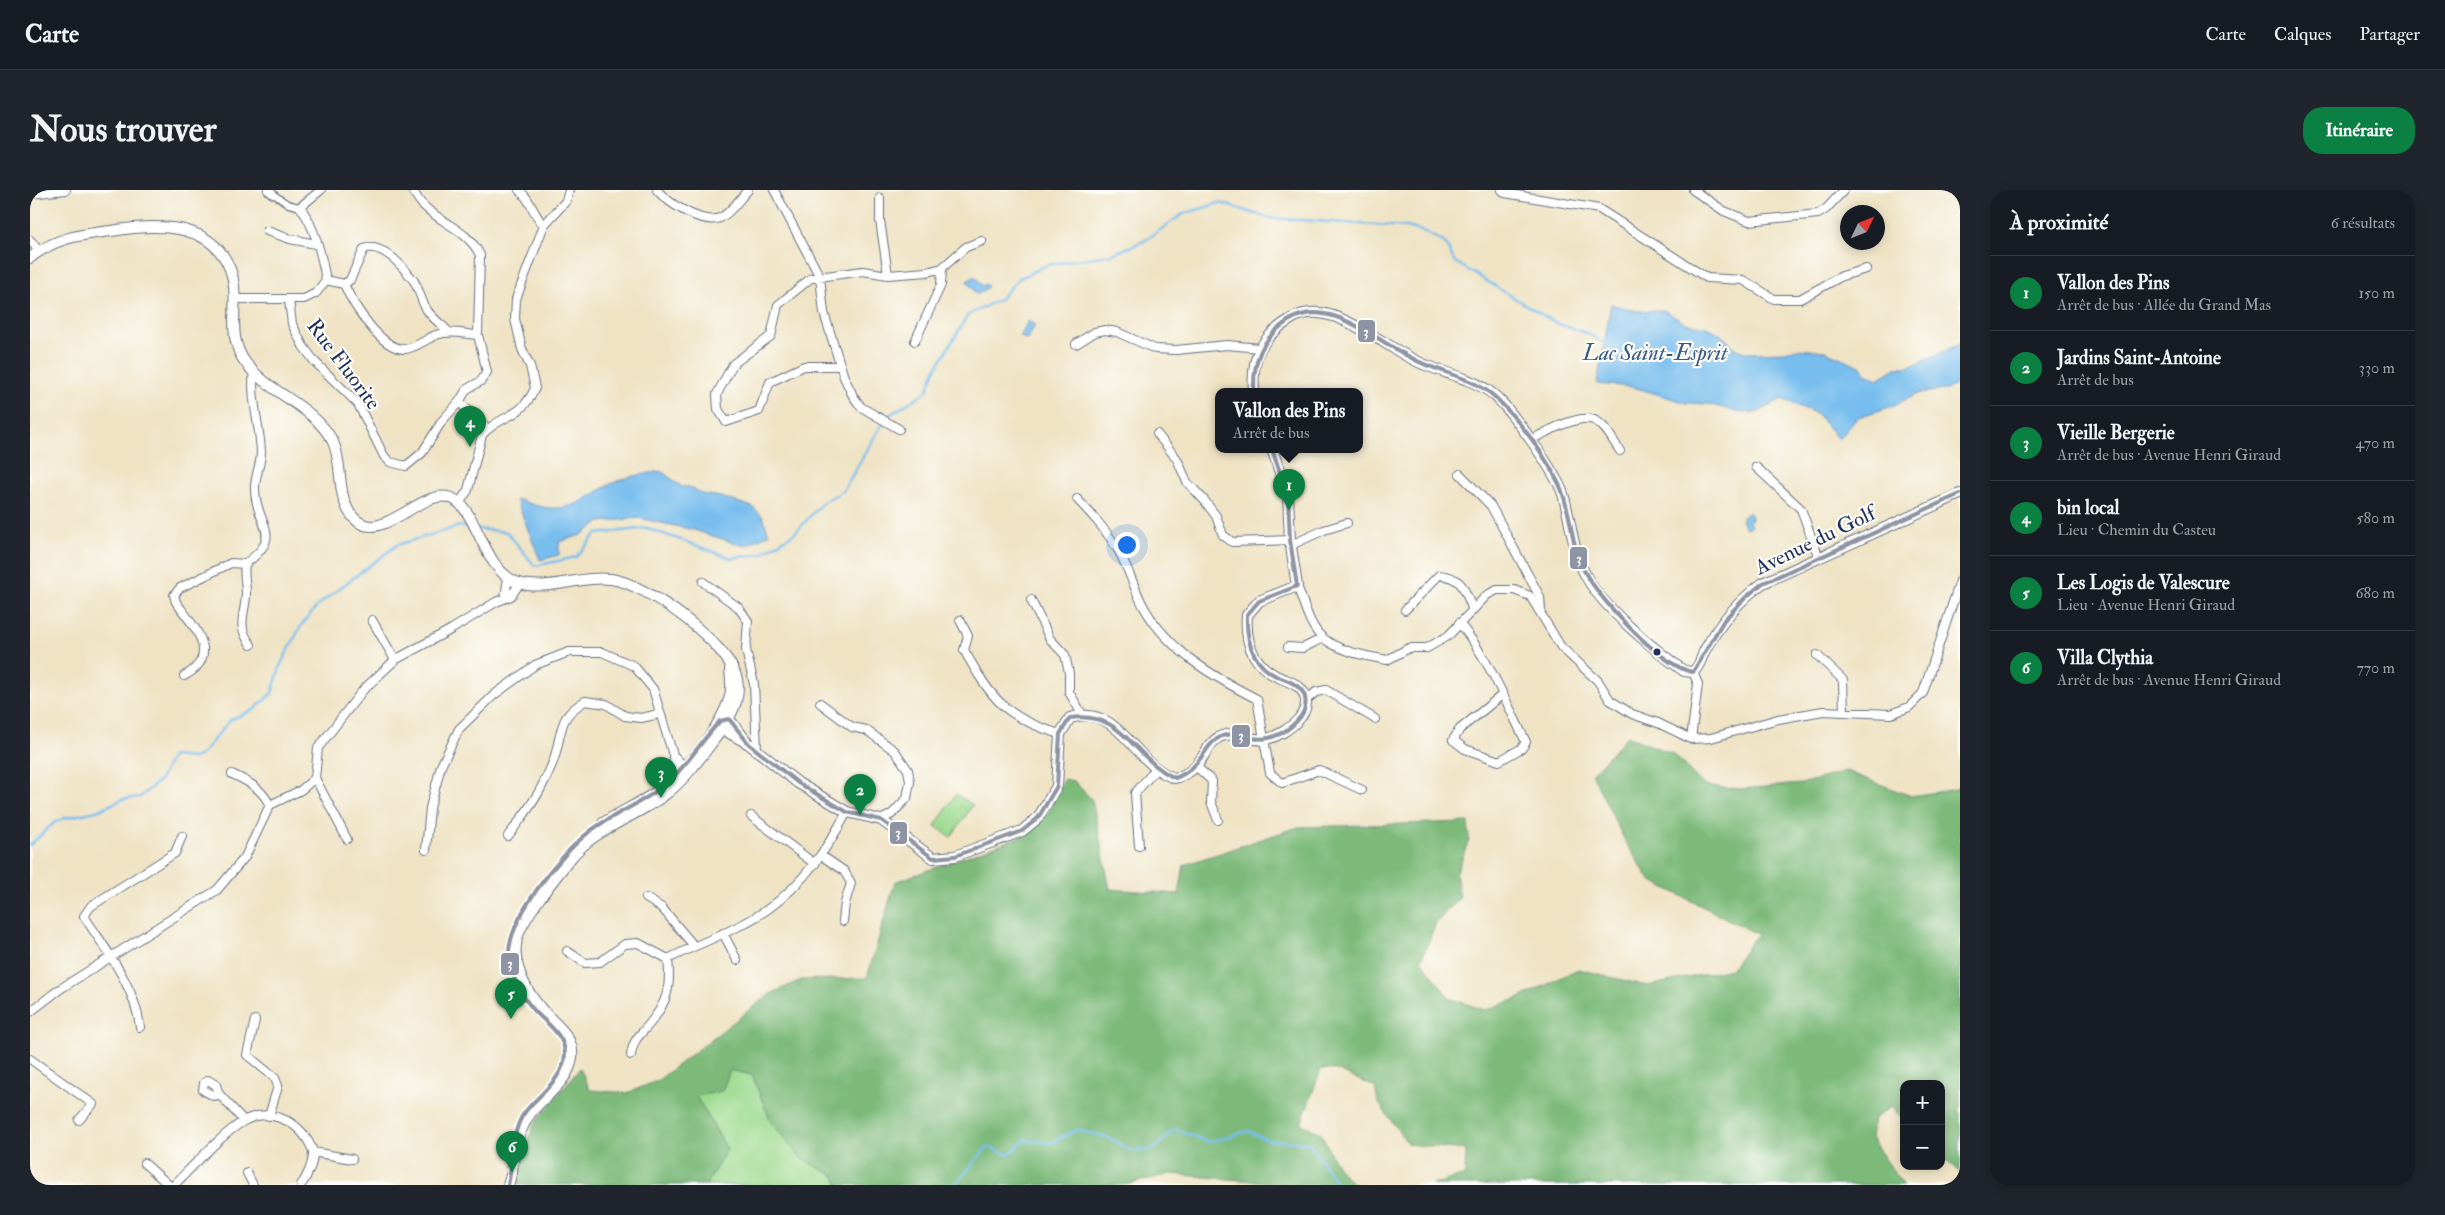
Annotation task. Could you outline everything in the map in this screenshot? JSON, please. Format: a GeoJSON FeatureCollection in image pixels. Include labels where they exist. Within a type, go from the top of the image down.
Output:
{"type":"FeatureCollection","features":[{"type":"Feature","properties":{"kind":"street"},"geometry":{"type":"LineString","coordinates":[[30,194],[66,190]]}},
{"type":"Feature","properties":{"kind":"street"},"geometry":{"type":"LineString","coordinates":[[300,207],[321,190]]}},
{"type":"Feature","properties":{"kind":"street"},"geometry":{"type":"LineString","coordinates":[[344,284],[357,309],[385,340],[397,349],[407,349],[437,334],[449,332],[478,335],[480,255],[476,247],[465,237],[424,206],[412,190]]}},
{"type":"Feature","properties":{"kind":"street"},"geometry":{"type":"LineString","coordinates":[[519,190],[531,202],[537,218],[544,225]]}},
{"type":"Feature","properties":{"kind":"street"},"geometry":{"type":"LineString","coordinates":[[462,505],[468,490],[478,445],[488,429],[520,410],[535,388],[530,366],[522,349],[516,319],[516,299],[544,225],[566,201],[569,190]]}},
{"type":"Feature","properties":{"kind":"street"},"geometry":{"type":"LineString","coordinates":[[657,190],[681,209],[708,220],[720,218],[748,190]]}},
{"type":"Feature","properties":{"kind":"street"},"geometry":{"type":"LineString","coordinates":[[774,190],[820,277],[824,313],[840,366],[854,396],[861,407],[898,429]]}},
{"type":"Feature","properties":{"kind":"street"},"geometry":{"type":"LineString","coordinates":[[1502,190],[1505,193],[1600,209],[1707,278],[1743,280],[1774,299],[1800,299],[1842,276],[1866,269]]}},
{"type":"Feature","properties":{"kind":"street"},"geometry":{"type":"LineString","coordinates":[[1692,190],[1739,219],[1756,222],[1818,214],[1826,209],[1844,190]]}},
{"type":"Feature","properties":{"kind":"street"},"geometry":{"type":"LineString","coordinates":[[271,192],[288,204],[300,207],[309,218],[326,280]]}},
{"type":"Feature","properties":{"kind":"street"},"geometry":{"type":"LineString","coordinates":[[880,198],[880,220],[888,275]]}},
{"type":"Feature","properties":{"kind":"street"},"geometry":{"type":"LineString","coordinates":[[30,258],[56,241],[114,230],[167,226],[184,229],[211,244],[221,253],[229,267],[234,299],[233,324],[237,347],[254,371],[303,407],[327,432],[338,457],[344,500],[352,516],[360,523],[374,526],[382,524],[394,520],[432,497],[453,498],[462,505],[491,560],[508,578],[520,583],[537,586],[610,579],[628,583],[660,601],[704,634],[720,647],[729,661],[730,695],[722,722],[666,794],[607,828],[584,844],[570,858],[521,928],[515,954],[523,979],[537,1005],[565,1034],[571,1045],[572,1057],[568,1070],[559,1084],[530,1114],[516,1142],[508,1185]]}},
{"type":"Feature","properties":{"kind":"street"},"geometry":{"type":"LineString","coordinates":[[267,231],[284,238],[316,244]]}},
{"type":"Feature","properties":{"kind":"street"},"geometry":{"type":"LineString","coordinates":[[30,240],[39,251]]}},
{"type":"Feature","properties":{"kind":"street"},"geometry":{"type":"LineString","coordinates":[[840,366],[804,366],[770,382],[759,411],[749,415],[726,422],[718,409],[717,394],[733,364],[771,336],[778,305],[811,278],[863,270],[888,275],[913,275],[942,268],[966,247],[982,241]]}},
{"type":"Feature","properties":{"kind":"street"},"geometry":{"type":"LineString","coordinates":[[326,280],[344,284],[350,280],[364,249],[371,246],[379,249],[414,282],[427,310],[449,332]]}},
{"type":"Feature","properties":{"kind":"street"},"geometry":{"type":"LineString","coordinates":[[915,341],[941,285],[942,268]]}},
{"type":"Feature","properties":{"kind":"street"},"geometry":{"type":"LineString","coordinates":[[234,299],[304,299],[316,293],[326,280]]}},
{"type":"Feature","properties":{"kind":"street","name":"Rue Fluorite"},"geometry":{"type":"LineString","coordinates":[[289,300],[292,324],[303,346],[315,362],[358,404],[384,456],[390,462],[406,466],[422,454],[442,421],[459,402],[467,389],[481,382],[487,372],[478,335]]}},
{"type":"Feature","properties":{"kind":"street"},"geometry":{"type":"LineString","coordinates":[[1254,388],[1252,372],[1260,348],[1278,327],[1297,316],[1320,314],[1345,320],[1427,366],[1465,377],[1494,395],[1531,440],[1552,472],[1562,493],[1578,560],[1586,577],[1638,635],[1684,671],[1693,672],[1698,684],[1691,739]]}},
{"type":"Feature","properties":{"kind":"street"},"geometry":{"type":"LineString","coordinates":[[1076,344],[1095,332],[1104,330],[1117,332],[1154,349],[1176,350],[1227,345],[1260,348]]}},
{"type":"Feature","properties":{"kind":"street"},"geometry":{"type":"LineString","coordinates":[[184,676],[192,672],[202,658],[204,649],[202,640],[176,602],[174,595],[180,588],[231,563],[245,564],[260,553],[265,544],[267,530],[258,509],[254,489],[261,460],[260,434],[252,384],[254,371]]}},
{"type":"Feature","properties":{"kind":"street"},"geometry":{"type":"LineString","coordinates":[[459,402],[488,429]]}},
{"type":"Feature","properties":{"kind":"street"},"geometry":{"type":"LineString","coordinates":[[1531,440],[1548,431],[1581,419],[1594,420],[1605,428],[1620,451]]}},
{"type":"Feature","properties":{"kind":"street"},"geometry":{"type":"LineString","coordinates":[[1157,434],[1178,459],[1188,482],[1216,516],[1223,535],[1232,542],[1291,542],[1346,523]]}},
{"type":"Feature","properties":{"kind":"street"},"geometry":{"type":"LineString","coordinates":[[1273,453],[1288,496],[1291,542],[1297,586],[1313,624],[1323,638],[1343,648],[1387,660],[1410,648],[1427,648],[1448,636],[1472,608],[1487,595],[1497,590],[1514,590],[1530,596],[1541,610],[1561,647],[1598,681],[1610,700],[1632,714],[1658,723],[1691,739],[1711,738],[1778,719],[1822,711],[1891,714],[1909,707],[1923,693],[1960,581]]}},
{"type":"Feature","properties":{"kind":"street"},"geometry":{"type":"LineString","coordinates":[[1756,466],[1801,509],[1819,558]]}},
{"type":"Feature","properties":{"kind":"street"},"geometry":{"type":"LineString","coordinates":[[1460,474],[1492,506],[1540,597],[1541,610]]}},
{"type":"Feature","properties":{"kind":"street","name":"Avenue du Golf"},"geometry":{"type":"LineString","coordinates":[[1693,672],[1699,667],[1705,650],[1724,621],[1742,599],[1763,584],[1960,494]]}},
{"type":"Feature","properties":{"kind":"street"},"geometry":{"type":"LineString","coordinates":[[1077,499],[1119,550],[1130,579],[1146,611],[1166,635],[1189,660],[1257,699],[1270,773],[1282,783],[1319,770],[1362,790]]}},
{"type":"Feature","properties":{"kind":"street"},"geometry":{"type":"LineString","coordinates":[[245,564],[243,574],[246,592],[241,616],[243,634],[251,645]]}},
{"type":"Feature","properties":{"kind":"street"},"geometry":{"type":"LineString","coordinates":[[1405,610],[1438,575],[1453,576],[1464,587],[1472,608]]}},
{"type":"Feature","properties":{"kind":"street"},"geometry":{"type":"LineString","coordinates":[[505,598],[508,578]]}},
{"type":"Feature","properties":{"kind":"street"},"geometry":{"type":"LineString","coordinates":[[703,582],[738,607],[748,621],[746,650],[754,684],[753,747]]}},
{"type":"Feature","properties":{"kind":"street"},"geometry":{"type":"LineString","coordinates":[[348,839],[315,778],[318,748],[363,690],[395,660],[510,596],[520,583]]}},
{"type":"Feature","properties":{"kind":"street"},"geometry":{"type":"LineString","coordinates":[[722,722],[798,783],[847,812],[881,820],[932,858],[955,856],[1022,831],[1038,818],[1056,786],[1060,734],[1070,718],[1082,714],[1111,723],[1156,769],[1175,778],[1187,775],[1197,767],[1209,746],[1225,735],[1244,735],[1265,739],[1289,730],[1305,711],[1306,700],[1300,688],[1268,672],[1254,657],[1246,634],[1247,615],[1259,601],[1297,586]]}},
{"type":"Feature","properties":{"kind":"street"},"geometry":{"type":"LineString","coordinates":[[1031,600],[1050,639],[1065,655],[1069,674],[1069,692],[1082,714]]}},
{"type":"Feature","properties":{"kind":"street"},"geometry":{"type":"LineString","coordinates":[[372,620],[395,660]]}},
{"type":"Feature","properties":{"kind":"street"},"geometry":{"type":"LineString","coordinates":[[960,620],[968,636],[964,650],[986,688],[1011,713],[1038,727],[1060,734]]}},
{"type":"Feature","properties":{"kind":"street"},"geometry":{"type":"LineString","coordinates":[[1459,623],[1473,639],[1502,695],[1526,742],[1522,748],[1499,761],[1465,749],[1452,740],[1460,729],[1502,695]]}},
{"type":"Feature","properties":{"kind":"street"},"geometry":{"type":"LineString","coordinates":[[1288,647],[1303,648],[1323,638]]}},
{"type":"Feature","properties":{"kind":"street"},"geometry":{"type":"LineString","coordinates":[[426,850],[430,808],[441,766],[458,729],[494,695],[535,665],[569,652],[602,652],[634,666],[653,689],[673,755],[684,770]]}},
{"type":"Feature","properties":{"kind":"street"},"geometry":{"type":"LineString","coordinates":[[1817,656],[1843,680],[1844,712]]}},
{"type":"Feature","properties":{"kind":"street"},"geometry":{"type":"LineString","coordinates":[[1306,700],[1316,692],[1326,690],[1375,720]]}},
{"type":"Feature","properties":{"kind":"street"},"geometry":{"type":"LineString","coordinates":[[508,836],[529,808],[543,784],[556,753],[560,726],[570,710],[585,700],[606,704],[626,716],[642,718],[660,714]]}},
{"type":"Feature","properties":{"kind":"street"},"geometry":{"type":"LineString","coordinates":[[820,703],[852,727],[866,730],[895,751],[908,770],[910,782],[907,798],[892,814],[881,820]]}},
{"type":"Feature","properties":{"kind":"street"},"geometry":{"type":"LineString","coordinates":[[1197,767],[1212,781],[1211,802],[1218,820]]}},
{"type":"Feature","properties":{"kind":"street"},"geometry":{"type":"LineString","coordinates":[[1139,846],[1135,793],[1156,769]]}},
{"type":"Feature","properties":{"kind":"street"},"geometry":{"type":"LineString","coordinates":[[516,1142],[515,1132],[518,1121],[526,1109],[554,1080],[565,1057],[561,1038],[533,1009],[516,981],[510,957],[510,939],[513,932],[542,886],[577,842],[605,821],[652,794],[684,770]]}},
{"type":"Feature","properties":{"kind":"street"},"geometry":{"type":"LineString","coordinates":[[232,774],[252,783],[264,793],[270,805]]}},
{"type":"Feature","properties":{"kind":"street"},"geometry":{"type":"LineString","coordinates":[[31,1009],[110,956],[218,890],[245,857],[270,805],[300,790],[315,778]]}},
{"type":"Feature","properties":{"kind":"street"},"geometry":{"type":"LineString","coordinates":[[668,959],[767,910],[790,891],[822,856],[847,812]]}},
{"type":"Feature","properties":{"kind":"street"},"geometry":{"type":"LineString","coordinates":[[751,816],[815,864]]}},
{"type":"Feature","properties":{"kind":"street"},"geometry":{"type":"LineString","coordinates":[[140,1027],[138,1009],[132,993],[84,916],[91,906],[175,853],[182,836]]}},
{"type":"Feature","properties":{"kind":"street"},"geometry":{"type":"LineString","coordinates":[[822,856],[844,871],[851,883],[845,903],[843,921]]}},
{"type":"Feature","properties":{"kind":"street"},"geometry":{"type":"LineString","coordinates":[[646,898],[662,908],[694,946]]}},
{"type":"Feature","properties":{"kind":"street"},"geometry":{"type":"LineString","coordinates":[[723,933],[737,960]]}},
{"type":"Feature","properties":{"kind":"street"},"geometry":{"type":"LineString","coordinates":[[567,951],[585,964],[600,962],[625,944],[638,944],[668,959]]}},
{"type":"Feature","properties":{"kind":"street"},"geometry":{"type":"LineString","coordinates":[[631,1055],[633,1041],[651,1022],[664,1001],[671,982],[668,959]]}},
{"type":"Feature","properties":{"kind":"street"},"geometry":{"type":"LineString","coordinates":[[255,1020],[247,1055],[275,1078],[278,1086],[269,1116]]}},
{"type":"Feature","properties":{"kind":"street"},"geometry":{"type":"LineString","coordinates":[[30,1059],[94,1104],[79,1120]]}},
{"type":"Feature","properties":{"kind":"street"},"geometry":{"type":"LineString","coordinates":[[219,1094],[244,1121]]}},
{"type":"Feature","properties":{"kind":"street"},"geometry":{"type":"LineString","coordinates":[[174,1185],[207,1152],[244,1121],[269,1116],[289,1120],[302,1130],[313,1152],[311,1163],[301,1185]]}},
{"type":"Feature","properties":{"kind":"street"},"geometry":{"type":"LineString","coordinates":[[313,1152],[352,1159]]}},
{"type":"Feature","properties":{"kind":"street"},"geometry":{"type":"LineString","coordinates":[[144,1163],[169,1185]]}},
{"type":"Feature","properties":{"kind":"street"},"geometry":{"type":"LineString","coordinates":[[247,1173],[253,1185]]}},
{"type":"Feature","properties":{"kind":"green space"},"geometry":{"type":"Polygon","coordinates":[[[1627,736],[1673,754],[1705,786],[1740,789],[1801,784],[1846,771],[1911,796],[1957,789],[1960,781],[1960,1172],[1945,1159],[1945,1080],[1900,1080],[1900,1115],[1891,1107],[1874,1118],[1871,1138],[1903,1185],[1432,1185],[1465,1175],[1466,1150],[1408,1144],[1378,1102],[1375,1087],[1336,1070],[1321,1069],[1301,1124],[1321,1133],[1340,1169],[1350,1181],[1357,1185],[1301,1185],[1170,1174],[1125,1185],[839,1185],[835,1176],[801,1158],[771,1122],[752,1075],[730,1070],[722,1091],[696,1096],[727,1149],[706,1185],[517,1185],[534,1124],[580,1068],[590,1090],[627,1093],[657,1081],[770,994],[801,980],[867,978],[895,882],[1025,835],[1049,812],[1064,779],[1074,781],[1092,800],[1110,889],[1179,894],[1184,865],[1298,827],[1468,822],[1469,840],[1456,874],[1460,897],[1436,923],[1421,960],[1449,998],[1485,1010],[1520,998],[1578,969],[1647,986],[1731,969],[1757,934],[1650,880],[1627,845],[1592,774],[1627,736]]]}},
{"type":"Feature","properties":{"kind":"green space"},"geometry":{"type":"Polygon","coordinates":[[[956,794],[973,805],[951,837],[935,826],[956,794]]]}},
{"type":"Feature","properties":{"kind":"green space"},"geometry":{"type":"Polygon","coordinates":[[[730,1070],[752,1075],[771,1122],[801,1158],[835,1176],[839,1185],[706,1185],[727,1149],[696,1096],[722,1091],[730,1070]]]}},
{"type":"Feature","properties":{"kind":"water"},"geometry":{"type":"Polygon","coordinates":[[[975,276],[982,286],[986,284],[988,287],[977,295],[967,281],[975,276]]]}},
{"type":"Feature","properties":{"kind":"water","name":"Lac Saint-Esprit"},"geometry":{"type":"Polygon","coordinates":[[[1611,304],[1636,311],[1663,310],[1685,323],[1707,327],[1719,333],[1736,349],[1748,353],[1785,352],[1797,349],[1825,351],[1862,367],[1867,375],[1878,379],[1896,368],[1911,366],[1960,344],[1960,382],[1946,390],[1920,393],[1890,407],[1858,417],[1841,437],[1837,438],[1817,414],[1782,399],[1758,412],[1742,413],[1708,404],[1687,403],[1633,387],[1597,384],[1611,304]]]}},
{"type":"Feature","properties":{"kind":"water"},"geometry":{"type":"Polygon","coordinates":[[[1028,321],[1035,325],[1027,340],[1020,336],[1028,321]]]}},
{"type":"Feature","properties":{"kind":"water"},"geometry":{"type":"Polygon","coordinates":[[[661,471],[682,487],[689,487],[702,494],[721,497],[753,507],[763,517],[769,534],[744,546],[694,530],[638,518],[600,522],[581,535],[559,542],[559,555],[540,560],[516,499],[547,508],[565,507],[580,502],[606,486],[619,481],[661,471]]]}},
{"type":"Feature","properties":{"kind":"water"},"geometry":{"type":"Polygon","coordinates":[[[1749,512],[1752,516],[1749,522],[1751,526],[1746,528],[1741,520],[1749,512]]]}},
{"type":"Feature","properties":{"kind":"waterway"},"geometry":{"type":"LineString","coordinates":[[885,418],[927,391],[935,370],[968,315],[1000,299],[1018,279],[1047,265],[1113,254],[1144,241],[1183,214],[1220,203],[1269,218],[1407,227],[1425,232],[1445,243],[1455,262],[1556,323],[1589,334],[1605,344]]}},
{"type":"Feature","properties":{"kind":"waterway"},"geometry":{"type":"LineString","coordinates":[[478,529],[507,532],[535,566],[576,557],[596,534],[647,528],[731,558],[761,554],[795,533],[823,502],[843,491],[883,423]]}},
{"type":"Feature","properties":{"kind":"waterway"},"geometry":{"type":"LineString","coordinates":[[30,845],[54,823],[64,818],[97,811],[123,799],[140,797],[160,780],[172,756],[193,758],[201,755],[230,720],[255,709],[272,693],[281,664],[301,626],[318,605],[397,545],[460,526],[473,528]]}},
{"type":"Feature","properties":{"kind":"waterway"},"geometry":{"type":"LineString","coordinates":[[955,1185],[988,1146],[1008,1155],[1025,1140],[1050,1143],[1077,1130],[1107,1137],[1132,1151],[1155,1149],[1174,1129],[1209,1142],[1248,1131],[1268,1140],[1309,1143],[1338,1185]]}},
{"type":"Feature","properties":{"kind":"transit line","name":"3"},"geometry":{"type":"LineString","coordinates":[[1254,388],[1257,360],[1266,342],[1288,321],[1301,315],[1314,313],[1340,318],[1424,364],[1468,380],[1486,390],[1518,422],[1541,452],[1553,473],[1563,494],[1577,554],[1588,577],[1599,593],[1647,644],[1680,668],[1693,672]]}},
{"type":"Feature","properties":{"kind":"transit line","name":"3"},"geometry":{"type":"LineString","coordinates":[[1273,453],[1288,496],[1290,540],[1297,586]]}},
{"type":"Feature","properties":{"kind":"transit line","name":"3"},"geometry":{"type":"LineString","coordinates":[[1693,672],[1724,620],[1746,597],[1763,583],[1960,494]]}},
{"type":"Feature","properties":{"kind":"transit line","name":"3"},"geometry":{"type":"LineString","coordinates":[[508,1185],[515,1138],[520,1120],[531,1105],[556,1079],[564,1063],[565,1054],[562,1040],[558,1034],[529,1004],[514,978],[509,958],[510,943],[516,926],[525,907],[537,889],[577,842],[607,820],[666,784],[681,769],[720,721],[729,719],[749,744],[798,783],[847,812],[881,820],[933,858],[955,856],[1022,831],[1038,818],[1057,786],[1060,734],[1070,718],[1088,718],[1103,721],[1116,728],[1148,759],[1175,778],[1191,768],[1211,745],[1222,736],[1233,734],[1259,739],[1273,737],[1286,731],[1304,711],[1304,694],[1295,685],[1276,676],[1261,665],[1249,642],[1247,615],[1259,601],[1297,586]]}},
{"type":"Feature","properties":{"kind":"place","name":"bin local"},"geometry":{"type":"Point","coordinates":[470,447]}},
{"type":"Feature","properties":{"kind":"place","name":"Vallon des Pins"},"geometry":{"type":"Point","coordinates":[1289,510]}},
{"type":"Feature","properties":{"kind":"place","name":"Vieille Bergerie"},"geometry":{"type":"Point","coordinates":[661,798]}},
{"type":"Feature","properties":{"kind":"place","name":"Jardins Saint-Antoine"},"geometry":{"type":"Point","coordinates":[860,815]}},
{"type":"Feature","properties":{"kind":"place","name":"Les Logis de Valescure"},"geometry":{"type":"Point","coordinates":[511,1019]}},
{"type":"Feature","properties":{"kind":"place","name":"Villa Clythia"},"geometry":{"type":"Point","coordinates":[512,1172]}}]}
